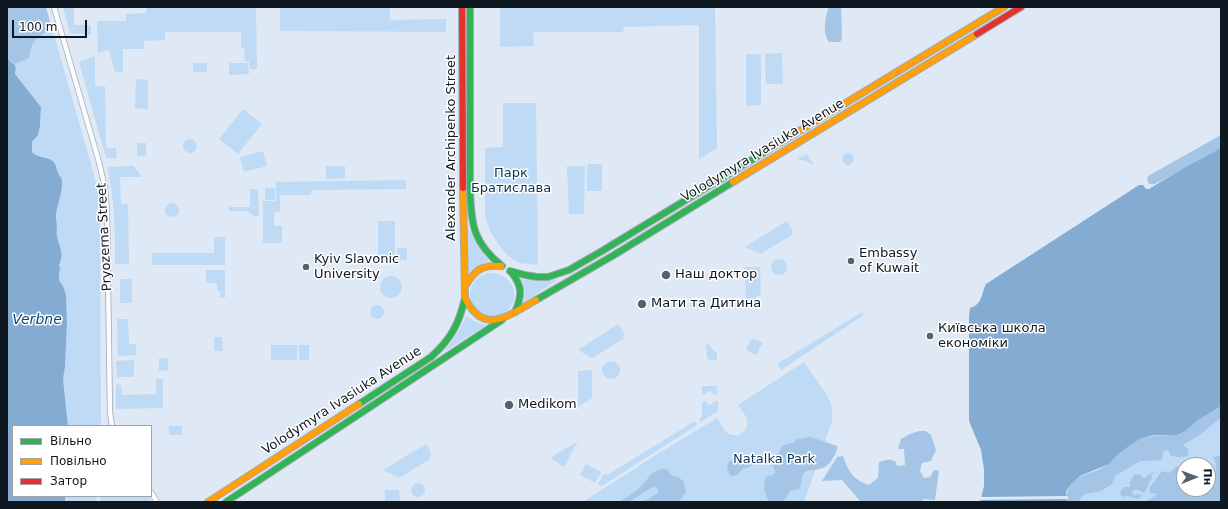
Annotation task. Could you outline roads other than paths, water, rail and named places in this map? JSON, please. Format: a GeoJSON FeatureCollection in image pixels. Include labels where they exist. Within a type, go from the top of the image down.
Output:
{"type":"FeatureCollection","features":[{"type":"Feature","properties":{"kind":"main road","name":"Alexander Archipenko Street"},"geometry":{"type":"LineString","coordinates":[[462,7],[464,288]]}},
{"type":"Feature","properties":{"kind":"main road","name":"Alexander Archipenko Street"},"geometry":{"type":"LineString","coordinates":[[470,7],[471,216],[478,240],[491,258],[502,266]]}},
{"type":"Feature","properties":{"kind":"main road","name":"Volodymyra Ivasiuka Avenue"},"geometry":{"type":"LineString","coordinates":[[510,271],[533,277],[555,276],[564,273],[1004,7]]}},
{"type":"Feature","properties":{"kind":"main road","name":"Volodymyra Ivasiuka Avenue"},"geometry":{"type":"LineString","coordinates":[[515,312],[614,255],[1021,7]]}},
{"type":"Feature","properties":{"kind":"main road"},"geometry":{"type":"LineString","coordinates":[[783,141],[788,149]]}},
{"type":"Feature","properties":{"kind":"main road"},"geometry":{"type":"LineString","coordinates":[[491,265],[502,266],[516,277],[520,285],[521,294],[519,303],[515,312],[505,318],[496,321],[488,321],[473,313],[465,298],[464,288],[469,278],[475,271],[491,265]]}},
{"type":"Feature","properties":{"kind":"main road","name":"Volodymyra Ivasiuka Avenue"},"geometry":{"type":"LineString","coordinates":[[208,502],[431,357],[451,337],[458,325],[465,298]]}},
{"type":"Feature","properties":{"kind":"main road","name":"Volodymyra Ivasiuka Avenue"},"geometry":{"type":"LineString","coordinates":[[226,502],[428,371],[505,318]]}},
{"type":"Feature","properties":{"kind":"main road"},"geometry":{"type":"LineString","coordinates":[[235,484],[241,493]]}},
{"type":"Feature","properties":{"kind":"street","name":"Pryozerna Street"},"geometry":{"type":"LineString","coordinates":[[54,7],[99,162],[104,188],[107,210],[110,405],[112,425]]}},
{"type":"Feature","properties":{"kind":"water","name":"Verbne"},"geometry":{"type":"Polygon","coordinates":[[[7,58],[15,66],[15,74],[41,107],[40,126],[38,135],[32,142],[32,152],[38,156],[53,161],[62,180],[56,218],[57,235],[62,253],[59,265],[59,280],[66,295],[67,322],[63,379],[68,425],[12,425],[12,497],[65,497],[65,502],[7,502],[7,58]]]}},
{"type":"Feature","properties":{"kind":"water"},"geometry":{"type":"Polygon","coordinates":[[[1221,148],[1221,406],[1177,435],[1154,435],[1140,439],[1118,454],[1109,464],[1080,476],[1066,491],[1066,502],[980,502],[984,486],[984,469],[981,450],[969,421],[969,316],[970,308],[977,304],[981,298],[986,284],[1139,185],[1143,185],[1146,189],[1149,189],[1221,148]]]}},
{"type":"Feature","properties":{"kind":"place","name":"Embassy of Kuwait"},"geometry":{"type":"Point","coordinates":[851,261]}},
{"type":"Feature","properties":{"kind":"place","name":"Kyiv Slavonic University"},"geometry":{"type":"Point","coordinates":[306,267]}},
{"type":"Feature","properties":{"kind":"place","name":"Наш доктор"},"geometry":{"type":"Point","coordinates":[666,275]}},
{"type":"Feature","properties":{"kind":"place","name":"Мати та Дитина"},"geometry":{"type":"Point","coordinates":[642,304]}},
{"type":"Feature","properties":{"kind":"place","name":"Київська школа економіки"},"geometry":{"type":"Point","coordinates":[930,336]}},
{"type":"Feature","properties":{"kind":"place","name":"Medikom"},"geometry":{"type":"Point","coordinates":[509,405]}},
{"type":"Feature","properties":{"kind":"park label","name":"Парк Братислава"},"geometry":{"type":"Point","coordinates":[511,182]}},
{"type":"Feature","properties":{"kind":"park label","name":"Natalka Park"},"geometry":{"type":"Point","coordinates":[774,460]}}]}
